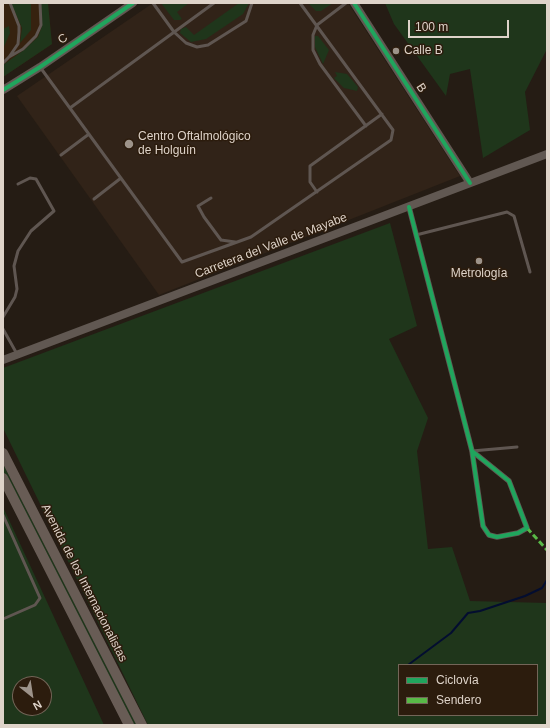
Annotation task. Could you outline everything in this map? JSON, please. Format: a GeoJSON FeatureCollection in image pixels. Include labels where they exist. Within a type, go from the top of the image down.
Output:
{"type":"FeatureCollection","features":[{"type":"Feature","properties":{"kind":"highway","name":"Avenida de los Internacionalistas"},"geometry":{"type":"LineString","coordinates":[[3,454],[142,725]]}},
{"type":"Feature","properties":{"kind":"highway","name":"Avenida de los Internacionalistas"},"geometry":{"type":"LineString","coordinates":[[3,478],[129,725]]}},
{"type":"Feature","properties":{"kind":"main road","name":"C"},"geometry":{"type":"LineString","coordinates":[[3,90],[40,67],[133,3]]}},
{"type":"Feature","properties":{"kind":"main road","name":"B"},"geometry":{"type":"LineString","coordinates":[[354,3],[470,183]]}},
{"type":"Feature","properties":{"kind":"main road","name":"Carretera del Valle de Mayabe"},"geometry":{"type":"LineString","coordinates":[[3,360],[547,154]]}},
{"type":"Feature","properties":{"kind":"street"},"geometry":{"type":"LineString","coordinates":[[409,207],[472,451],[483,526],[489,535],[497,537],[518,533],[528,528],[509,481],[472,451]]}},
{"type":"Feature","properties":{"kind":"lane"},"geometry":{"type":"LineString","coordinates":[[3,63],[18,44],[19,26],[10,3]]}},
{"type":"Feature","properties":{"kind":"lane"},"geometry":{"type":"LineString","coordinates":[[9,57],[23,49],[36,36],[41,26],[40,3]]}},
{"type":"Feature","properties":{"kind":"lane"},"geometry":{"type":"LineString","coordinates":[[153,3],[174,32],[186,43],[197,47],[208,45],[246,21],[252,3]]}},
{"type":"Feature","properties":{"kind":"lane"},"geometry":{"type":"LineString","coordinates":[[70,108],[214,3]]}},
{"type":"Feature","properties":{"kind":"lane"},"geometry":{"type":"LineString","coordinates":[[40,67],[182,262],[251,237],[391,140],[393,130],[300,3]]}},
{"type":"Feature","properties":{"kind":"lane"},"geometry":{"type":"LineString","coordinates":[[346,3],[317,25],[313,36],[313,50],[320,64],[366,126]]}},
{"type":"Feature","properties":{"kind":"lane"},"geometry":{"type":"LineString","coordinates":[[317,192],[310,182],[310,166],[382,114]]}},
{"type":"Feature","properties":{"kind":"lane"},"geometry":{"type":"LineString","coordinates":[[61,155],[89,134]]}},
{"type":"Feature","properties":{"kind":"lane"},"geometry":{"type":"LineString","coordinates":[[3,317],[13,300],[17,289],[14,266],[18,250],[31,231],[38,224],[51,216],[54,211],[36,179],[30,178],[18,184]]}},
{"type":"Feature","properties":{"kind":"lane"},"geometry":{"type":"LineString","coordinates":[[94,199],[121,178]]}},
{"type":"Feature","properties":{"kind":"lane"},"geometry":{"type":"LineString","coordinates":[[211,198],[198,206],[204,217],[221,240],[236,242]]}},
{"type":"Feature","properties":{"kind":"lane"},"geometry":{"type":"LineString","coordinates":[[416,235],[507,212],[514,216],[530,272]]}},
{"type":"Feature","properties":{"kind":"lane"},"geometry":{"type":"LineString","coordinates":[[3,329],[17,355]]}},
{"type":"Feature","properties":{"kind":"lane"},"geometry":{"type":"LineString","coordinates":[[472,451],[517,447]]}},
{"type":"Feature","properties":{"kind":"lane"},"geometry":{"type":"LineString","coordinates":[[3,515],[40,598],[35,605],[3,619]]}},
{"type":"Feature","properties":{"kind":"shaded area"},"geometry":{"type":"Polygon","coordinates":[[[3,3],[48,3],[52,44],[3,77],[3,3]]]}},
{"type":"Feature","properties":{"kind":"shaded area"},"geometry":{"type":"Polygon","coordinates":[[[153,3],[348,3],[460,176],[159,295],[17,96],[153,3]]]}},
{"type":"Feature","properties":{"kind":"green space"},"geometry":{"type":"Polygon","coordinates":[[[11,3],[31,3],[31,30],[20,43],[22,28],[11,3]]]}},
{"type":"Feature","properties":{"kind":"green space"},"geometry":{"type":"Polygon","coordinates":[[[41,3],[48,3],[52,44],[3,77],[3,65],[24,50],[38,37],[42,26],[41,3]]]}},
{"type":"Feature","properties":{"kind":"green space"},"geometry":{"type":"Polygon","coordinates":[[[161,3],[189,3],[177,12],[182,19],[174,20],[161,3]]]}},
{"type":"Feature","properties":{"kind":"green space"},"geometry":{"type":"Polygon","coordinates":[[[239,3],[249,3],[243,14],[206,39],[191,42],[180,33],[181,29],[186,27],[194,35],[239,3]]]}},
{"type":"Feature","properties":{"kind":"green space"},"geometry":{"type":"Polygon","coordinates":[[[308,3],[333,3],[321,11],[316,11],[308,3]]]}},
{"type":"Feature","properties":{"kind":"green space"},"geometry":{"type":"Polygon","coordinates":[[[385,3],[547,3],[547,49],[525,92],[530,130],[483,158],[470,69],[450,74],[446,96],[394,24],[385,3]]]}},
{"type":"Feature","properties":{"kind":"green space"},"geometry":{"type":"Polygon","coordinates":[[[9,26],[10,33],[3,49],[3,29],[9,26]]]}},
{"type":"Feature","properties":{"kind":"green space"},"geometry":{"type":"Polygon","coordinates":[[[315,36],[318,36],[329,50],[323,64],[315,47],[315,36]]]}},
{"type":"Feature","properties":{"kind":"green space"},"geometry":{"type":"Polygon","coordinates":[[[335,72],[347,74],[358,87],[357,91],[344,88],[334,78],[337,76],[335,72]]]}},
{"type":"Feature","properties":{"kind":"green space"},"geometry":{"type":"Polygon","coordinates":[[[390,223],[417,326],[389,339],[428,418],[417,451],[428,549],[452,547],[470,601],[547,603],[547,725],[148,725],[3,428],[3,368],[390,223]]]}},
{"type":"Feature","properties":{"kind":"green space"},"geometry":{"type":"Polygon","coordinates":[[[3,464],[137,725],[133,725],[3,471],[3,464]]]}},
{"type":"Feature","properties":{"kind":"green space"},"geometry":{"type":"Polygon","coordinates":[[[3,507],[104,725],[3,725],[3,507]]]}},
{"type":"Feature","properties":{"kind":"waterway"},"geometry":{"type":"LineString","coordinates":[[409,664],[451,633],[468,613],[480,611],[525,596],[542,588],[547,580]]}},
{"type":"Feature","properties":{"kind":"marked path"},"geometry":{"type":"LineString","coordinates":[[527,528],[547,550]]}},
{"type":"Feature","properties":{"kind":"cycle path"},"geometry":{"type":"LineString","coordinates":[[3,90],[40,67],[133,3]]}},
{"type":"Feature","properties":{"kind":"cycle path"},"geometry":{"type":"LineString","coordinates":[[354,3],[470,183]]}},
{"type":"Feature","properties":{"kind":"cycle path"},"geometry":{"type":"LineString","coordinates":[[409,207],[472,451],[483,526],[489,535],[497,537],[518,533],[527,528],[509,481],[472,451]]}},
{"type":"Feature","properties":{"kind":"place","name":"Calle B"},"geometry":{"type":"Point","coordinates":[396,51]}},
{"type":"Feature","properties":{"kind":"place","name":"Centro Oftalmológico de Holguín"},"geometry":{"type":"Point","coordinates":[129,144]}},
{"type":"Feature","properties":{"kind":"place","name":"Metrología"},"geometry":{"type":"Point","coordinates":[479,261]}}]}
